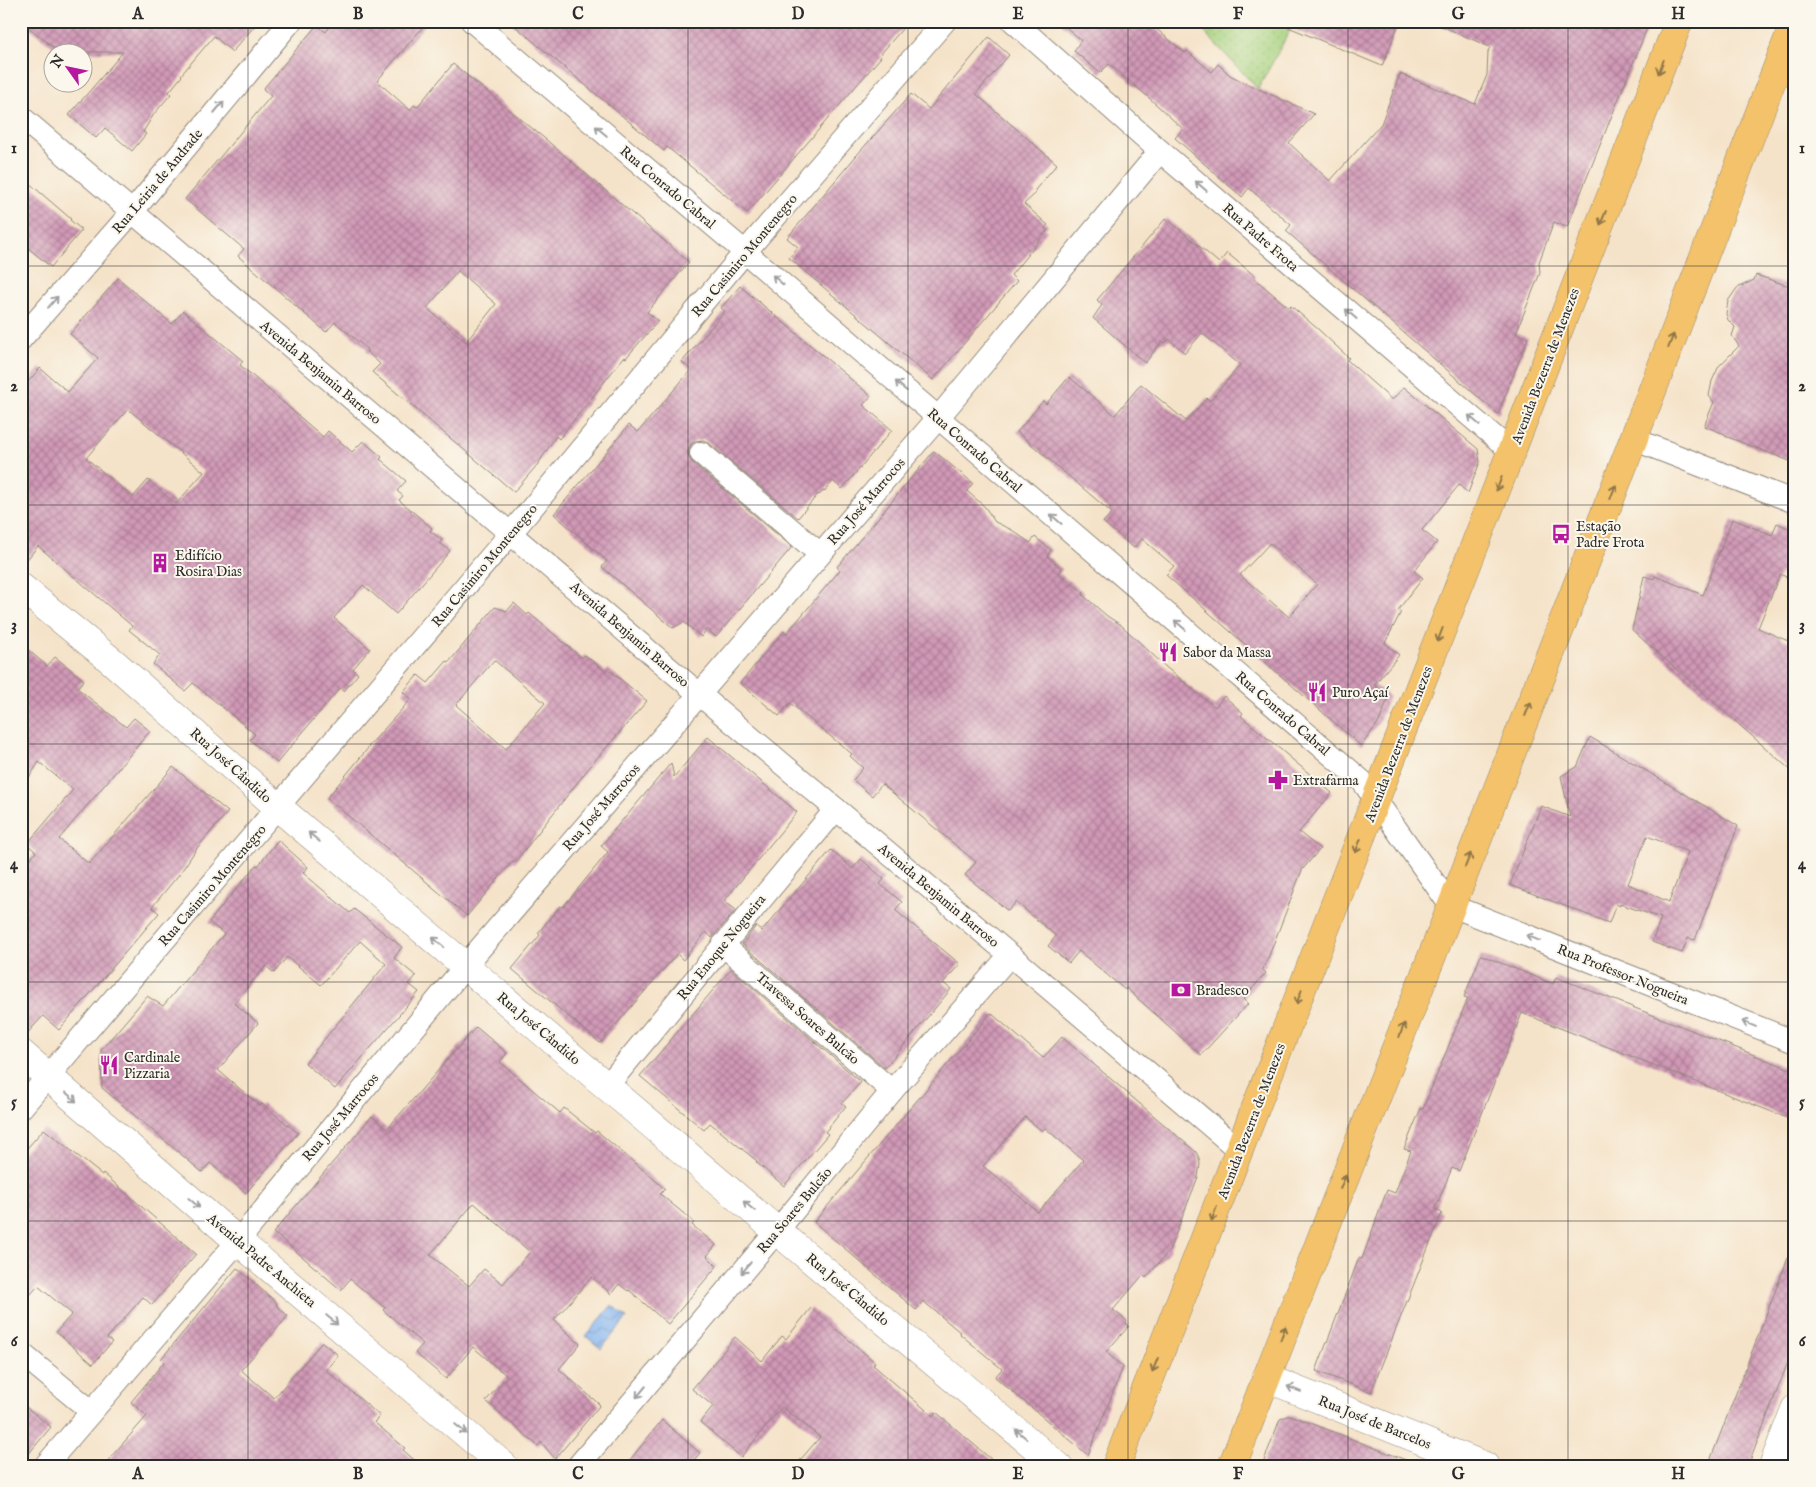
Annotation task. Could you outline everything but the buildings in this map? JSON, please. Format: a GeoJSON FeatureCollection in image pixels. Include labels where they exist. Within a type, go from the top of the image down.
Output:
{"type":"FeatureCollection","features":[{"type":"Feature","properties":{"kind":"main road","name":"Avenida Bezerra de Menezes"},"geometry":{"type":"LineString","coordinates":[[1116,1466],[1679,21]]}},
{"type":"Feature","properties":{"kind":"main road"},"geometry":{"type":"LineString","coordinates":[[1232,1466],[1795,21]]}},
{"type":"Feature","properties":{"kind":"street","name":"Rua Leiria de Andrade"},"geometry":{"type":"LineString","coordinates":[[21,339],[132,212],[290,21]]}},
{"type":"Feature","properties":{"kind":"street","name":"Rua Conrado Cabral"},"geometry":{"type":"LineString","coordinates":[[472,21],[745,252],[1363,782],[1450,905]]}},
{"type":"Feature","properties":{"kind":"street","name":"Rua Casimiro Montenegro"},"geometry":{"type":"LineString","coordinates":[[21,1108],[512,533],[745,252],[945,21]]}},
{"type":"Feature","properties":{"kind":"street","name":"Rua Padre Frota"},"geometry":{"type":"LineString","coordinates":[[1014,21],[1160,150],[1512,451]]}},
{"type":"Feature","properties":{"kind":"street","name":"Avenida Benjamin Barroso"},"geometry":{"type":"LineString","coordinates":[[21,117],[699,694],[1239,1150]]}},
{"type":"Feature","properties":{"kind":"street","name":"Rua José Marrocos"},"geometry":{"type":"LineString","coordinates":[[45,1466],[90,1411],[238,1241],[465,966],[938,418],[1160,150]]}},
{"type":"Feature","properties":{"kind":"street"},"geometry":{"type":"LineString","coordinates":[[1633,438],[1795,502]]}},
{"type":"Feature","properties":{"kind":"street"},"geometry":{"type":"LineString","coordinates":[[701,453],[820,554]]}},
{"type":"Feature","properties":{"kind":"street","name":"Rua José Cândido"},"geometry":{"type":"LineString","coordinates":[[21,587],[162,703],[278,807],[777,1231],[1058,1466]]}},
{"type":"Feature","properties":{"kind":"street","name":"Rua Enoque Nogueira"},"geometry":{"type":"LineString","coordinates":[[607,1086],[836,809]]}},
{"type":"Feature","properties":{"kind":"street","name":"Rua Professor Nogueira"},"geometry":{"type":"LineString","coordinates":[[1450,905],[1795,1042]]}},
{"type":"Feature","properties":{"kind":"street","name":"Travessa Soares Bulcão"},"geometry":{"type":"LineString","coordinates":[[723,945],[892,1091]]}},
{"type":"Feature","properties":{"kind":"street","name":"Rua Soares Bulcão"},"geometry":{"type":"LineString","coordinates":[[578,1466],[777,1231],[892,1091],[1010,955]]}},
{"type":"Feature","properties":{"kind":"street","name":"Avenida Padre Anchieta"},"geometry":{"type":"LineString","coordinates":[[21,1054],[504,1466]]}},
{"type":"Feature","properties":{"kind":"street"},"geometry":{"type":"LineString","coordinates":[[21,1353],[90,1411]]}},
{"type":"Feature","properties":{"kind":"street","name":"Rua José de Barcelos"},"geometry":{"type":"LineString","coordinates":[[1266,1378],[1485,1466]]}},
{"type":"Feature","properties":{"kind":"street"},"geometry":{"type":"LineString","coordinates":[[1772,1466],[1795,1409]]}},
{"type":"Feature","properties":{"kind":"green space"},"geometry":{"type":"Polygon","coordinates":[[[1194,21],[1295,21],[1258,89],[1194,21]]]}},
{"type":"Feature","properties":{"kind":"water"},"geometry":{"type":"Polygon","coordinates":[[[612,1305],[627,1318],[601,1349],[586,1336],[612,1305]]]}},
{"type":"Feature","properties":{"kind":"place","name":"Estação Padre Frota"},"geometry":{"type":"Point","coordinates":[1561,534]}},
{"type":"Feature","properties":{"kind":"place","name":"Edifício Rosira Dias"},"geometry":{"type":"Point","coordinates":[160,563]}},
{"type":"Feature","properties":{"kind":"place","name":"Sabor da Massa"},"geometry":{"type":"Point","coordinates":[1168,652]}},
{"type":"Feature","properties":{"kind":"place","name":"Puro Açaí"},"geometry":{"type":"Point","coordinates":[1317,692]}},
{"type":"Feature","properties":{"kind":"place","name":"Extrafarma"},"geometry":{"type":"Point","coordinates":[1278,780]}},
{"type":"Feature","properties":{"kind":"place","name":"Bradesco"},"geometry":{"type":"Point","coordinates":[1181,990]}},
{"type":"Feature","properties":{"kind":"place","name":"Cardinale Pizzaria"},"geometry":{"type":"Point","coordinates":[109,1065]}}]}
